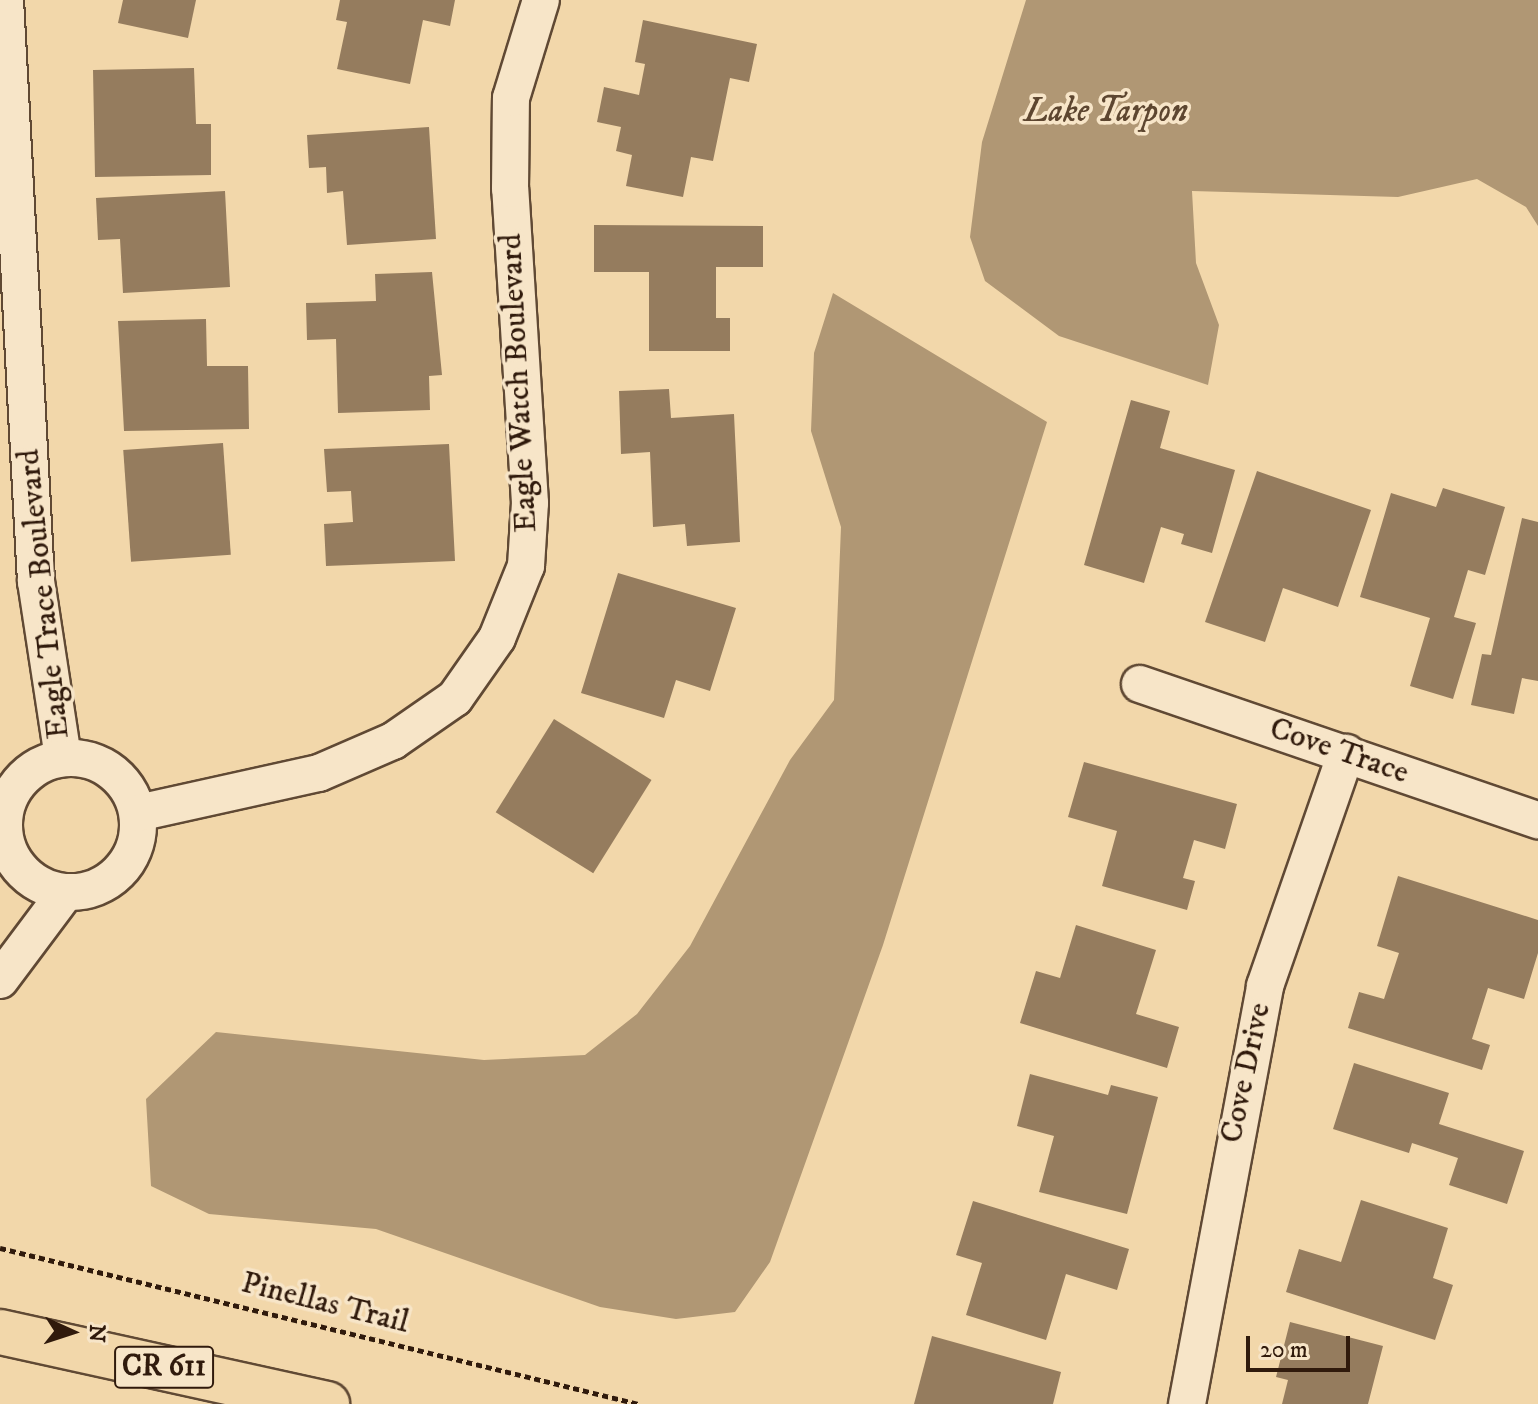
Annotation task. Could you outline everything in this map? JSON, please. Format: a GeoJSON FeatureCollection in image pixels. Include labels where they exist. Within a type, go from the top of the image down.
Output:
{"type":"FeatureCollection","features":[{"type":"Feature","properties":{"kind":"main road","name":"CR 611"},"geometry":{"type":"LineString","coordinates":[[0,1332],[327,1404]]}},
{"type":"Feature","properties":{"kind":"street","name":"Eagle Trace Boulevard"},"geometry":{"type":"LineString","coordinates":[[5,0],[0,21],[36,581],[63,757]]}},
{"type":"Feature","properties":{"kind":"street","name":"Eagle Watch Boulevard"},"geometry":{"type":"LineString","coordinates":[[138,813],[319,773],[393,741],[455,698],[497,638],[526,566],[530,503],[510,189],[511,98],[541,0]]}},
{"type":"Feature","properties":{"kind":"street","name":"Cove Trace"},"geometry":{"type":"LineString","coordinates":[[1140,684],[1538,820]]}},
{"type":"Feature","properties":{"kind":"street","name":"Cove Drive"},"geometry":{"type":"LineString","coordinates":[[1187,1404],[1265,986],[1346,753]]}},
{"type":"Feature","properties":{"kind":"street"},"geometry":{"type":"LineString","coordinates":[[63,757],[103,764],[120,777],[138,813],[132,853],[121,871],[86,891],[65,893],[6,866],[4,837],[11,794],[24,776],[63,757]]}},
{"type":"Feature","properties":{"kind":"street"},"geometry":{"type":"LineString","coordinates":[[2,971],[65,893]]}},
{"type":"Feature","properties":{"kind":"path","name":"Pinellas Trail"},"geometry":{"type":"LineString","coordinates":[[0,1248],[639,1404]]}},
{"type":"Feature","properties":{"kind":"water","name":"Lake Tarpon"},"geometry":{"type":"Polygon","coordinates":[[[1026,0],[1538,0],[1538,226],[1526,207],[1477,179],[1398,197],[1192,191],[1196,263],[1219,325],[1208,385],[1059,336],[985,281],[970,237],[982,142],[1026,0]]]}},
{"type":"Feature","properties":{"kind":"water"},"geometry":{"type":"Polygon","coordinates":[[[833,293],[1047,422],[883,945],[770,1262],[735,1312],[676,1319],[600,1307],[376,1229],[209,1214],[151,1186],[146,1099],[216,1032],[484,1060],[585,1055],[637,1014],[690,946],[790,760],[834,700],[841,527],[811,431],[814,353],[833,293]]]}},
{"type":"Feature","properties":{"kind":"building"},"geometry":{"type":"Polygon","coordinates":[[[123,0],[196,0],[188,38],[118,23],[123,0]]]}},
{"type":"Feature","properties":{"kind":"building"},"geometry":{"type":"Polygon","coordinates":[[[340,0],[455,0],[450,26],[423,20],[410,84],[337,69],[347,22],[336,20],[340,0]]]}},
{"type":"Feature","properties":{"kind":"building"},"geometry":{"type":"Polygon","coordinates":[[[643,20],[757,44],[749,82],[730,78],[713,161],[691,157],[683,197],[626,186],[632,155],[616,151],[621,127],[597,122],[604,87],[639,95],[645,64],[635,62],[643,20]]]}},
{"type":"Feature","properties":{"kind":"building"},"geometry":{"type":"Polygon","coordinates":[[[194,68],[196,124],[211,124],[211,175],[95,177],[93,70],[194,68]]]}},
{"type":"Feature","properties":{"kind":"building"},"geometry":{"type":"Polygon","coordinates":[[[429,127],[436,239],[347,245],[343,191],[327,193],[326,167],[309,168],[307,135],[429,127]]]}},
{"type":"Feature","properties":{"kind":"building"},"geometry":{"type":"Polygon","coordinates":[[[225,191],[230,287],[123,293],[120,239],[98,240],[96,198],[225,191]]]}},
{"type":"Feature","properties":{"kind":"building"},"geometry":{"type":"Polygon","coordinates":[[[594,225],[763,226],[763,267],[716,267],[716,318],[730,318],[730,351],[649,351],[649,272],[594,272],[594,225]]]}},
{"type":"Feature","properties":{"kind":"building"},"geometry":{"type":"Polygon","coordinates":[[[432,272],[442,375],[429,376],[430,410],[338,413],[336,339],[307,340],[306,303],[376,301],[375,274],[432,272]]]}},
{"type":"Feature","properties":{"kind":"building"},"geometry":{"type":"Polygon","coordinates":[[[206,319],[207,366],[248,366],[249,429],[124,431],[118,321],[206,319]]]}},
{"type":"Feature","properties":{"kind":"building"},"geometry":{"type":"Polygon","coordinates":[[[669,389],[671,418],[734,414],[740,542],[687,546],[685,524],[653,527],[650,452],[621,454],[619,391],[669,389]]]}},
{"type":"Feature","properties":{"kind":"building"},"geometry":{"type":"Polygon","coordinates":[[[1131,400],[1170,411],[1160,448],[1235,470],[1212,553],[1181,544],[1184,534],[1161,527],[1144,583],[1084,565],[1131,400]]]}},
{"type":"Feature","properties":{"kind":"building"},"geometry":{"type":"Polygon","coordinates":[[[223,443],[231,555],[131,562],[123,450],[223,443]]]}},
{"type":"Feature","properties":{"kind":"building"},"geometry":{"type":"Polygon","coordinates":[[[449,444],[455,561],[326,566],[324,524],[353,522],[351,491],[327,492],[324,449],[449,444]]]}},
{"type":"Feature","properties":{"kind":"building"},"geometry":{"type":"Polygon","coordinates":[[[1257,471],[1371,510],[1338,607],[1283,588],[1265,642],[1205,622],[1257,471]]]}},
{"type":"Feature","properties":{"kind":"building"},"geometry":{"type":"Polygon","coordinates":[[[1443,488],[1505,507],[1485,575],[1468,570],[1454,617],[1476,623],[1453,699],[1410,686],[1430,618],[1360,597],[1391,493],[1436,507],[1443,488]]]}},
{"type":"Feature","properties":{"kind":"building"},"geometry":{"type":"Polygon","coordinates":[[[1522,518],[1538,522],[1538,681],[1522,678],[1514,714],[1471,705],[1482,654],[1491,655],[1522,518]]]}},
{"type":"Feature","properties":{"kind":"building"},"geometry":{"type":"Polygon","coordinates":[[[618,573],[736,608],[710,691],[676,680],[664,718],[581,693],[618,573]]]}},
{"type":"Feature","properties":{"kind":"building"},"geometry":{"type":"Polygon","coordinates":[[[554,719],[652,780],[593,873],[496,812],[554,719]]]}},
{"type":"Feature","properties":{"kind":"building"},"geometry":{"type":"Polygon","coordinates":[[[1084,762],[1237,804],[1225,849],[1194,840],[1183,878],[1195,881],[1187,910],[1102,886],[1117,831],[1068,817],[1084,762]]]}},
{"type":"Feature","properties":{"kind":"building"},"geometry":{"type":"Polygon","coordinates":[[[1398,876],[1538,920],[1538,953],[1524,999],[1488,988],[1472,1039],[1490,1045],[1482,1070],[1348,1028],[1359,992],[1384,999],[1399,953],[1377,946],[1398,876]]]}},
{"type":"Feature","properties":{"kind":"building"},"geometry":{"type":"Polygon","coordinates":[[[1076,925],[1156,950],[1136,1014],[1179,1027],[1167,1068],[1020,1023],[1036,971],[1060,978],[1076,925]]]}},
{"type":"Feature","properties":{"kind":"building"},"geometry":{"type":"Polygon","coordinates":[[[1354,1063],[1449,1093],[1439,1124],[1524,1151],[1507,1204],[1449,1185],[1458,1158],[1412,1143],[1409,1153],[1333,1129],[1354,1063]]]}},
{"type":"Feature","properties":{"kind":"building"},"geometry":{"type":"Polygon","coordinates":[[[1030,1074],[1108,1095],[1111,1085],[1158,1097],[1127,1214],[1039,1192],[1054,1136],[1017,1126],[1030,1074]]]}},
{"type":"Feature","properties":{"kind":"building"},"geometry":{"type":"Polygon","coordinates":[[[1361,1200],[1448,1228],[1433,1278],[1453,1285],[1435,1340],[1286,1292],[1299,1249],[1341,1262],[1361,1200]]]}},
{"type":"Feature","properties":{"kind":"building"},"geometry":{"type":"Polygon","coordinates":[[[973,1201],[1129,1249],[1117,1290],[1066,1274],[1046,1340],[966,1315],[982,1263],[956,1255],[973,1201]]]}},
{"type":"Feature","properties":{"kind":"building"},"geometry":{"type":"Polygon","coordinates":[[[1290,1322],[1383,1346],[1368,1404],[1282,1404],[1288,1380],[1276,1377],[1290,1322]]]}},
{"type":"Feature","properties":{"kind":"building"},"geometry":{"type":"Polygon","coordinates":[[[932,1336],[1061,1372],[1053,1404],[914,1404],[932,1336]]]}}]}
